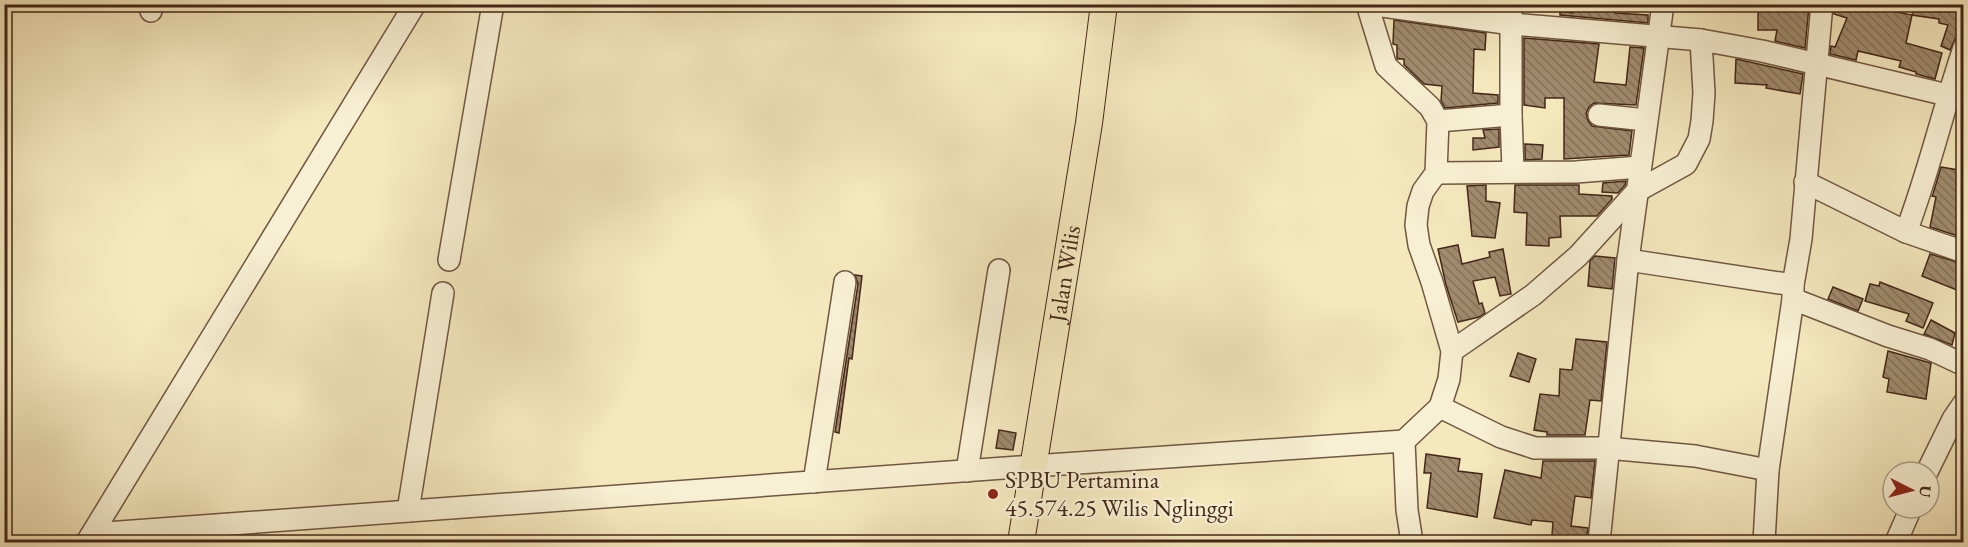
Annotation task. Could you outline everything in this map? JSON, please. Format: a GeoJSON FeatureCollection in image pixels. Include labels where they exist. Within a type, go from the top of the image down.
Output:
{"type":"FeatureCollection","features":[{"type":"Feature","properties":{"kind":"main road","name":"Jalan Wilis"},"geometry":{"type":"LineString","coordinates":[[1021,543],[1089,123],[1104,4]]}},
{"type":"Feature","properties":{"kind":"street"},"geometry":{"type":"LineString","coordinates":[[89,538],[415,4]]}},
{"type":"Feature","properties":{"kind":"street"},"geometry":{"type":"LineString","coordinates":[[449,260],[493,4]]}},
{"type":"Feature","properties":{"kind":"street"},"geometry":{"type":"LineString","coordinates":[[89,538],[1033,465],[1404,441],[1440,407],[1449,379],[1452,351],[1419,245],[1416,225],[1418,206],[1423,191],[1436,172],[1438,121],[1430,107],[1386,66],[1367,4],[1511,14],[1659,37],[1701,40],[1762,51],[1956,97]]}},
{"type":"Feature","properties":{"kind":"street"},"geometry":{"type":"LineString","coordinates":[[1599,543],[1628,260],[1663,4]]}},
{"type":"Feature","properties":{"kind":"street"},"geometry":{"type":"LineString","coordinates":[[1764,543],[1768,470],[1801,239],[1822,4]]}},
{"type":"Feature","properties":{"kind":"street"},"geometry":{"type":"LineString","coordinates":[[1511,14],[1513,171]]}},
{"type":"Feature","properties":{"kind":"street"},"geometry":{"type":"LineString","coordinates":[[1452,351],[1533,295],[1578,256],[1637,191],[1686,165],[1699,139],[1704,93],[1701,40]]}},
{"type":"Feature","properties":{"kind":"street"},"geometry":{"type":"LineString","coordinates":[[1906,232],[1956,97],[1964,48]]}},
{"type":"Feature","properties":{"kind":"street"},"geometry":{"type":"LineString","coordinates":[[1438,121],[1511,115]]}},
{"type":"Feature","properties":{"kind":"street"},"geometry":{"type":"LineString","coordinates":[[1599,115],[1646,120]]}},
{"type":"Feature","properties":{"kind":"street"},"geometry":{"type":"LineString","coordinates":[[1436,172],[1576,172],[1640,167]]}},
{"type":"Feature","properties":{"kind":"street"},"geometry":{"type":"LineString","coordinates":[[1805,182],[1906,232],[1964,252]]}},
{"type":"Feature","properties":{"kind":"street"},"geometry":{"type":"LineString","coordinates":[[1628,260],[1793,292],[1888,336],[1930,349],[1964,365]]}},
{"type":"Feature","properties":{"kind":"street"},"geometry":{"type":"LineString","coordinates":[[967,471],[999,270]]}},
{"type":"Feature","properties":{"kind":"street"},"geometry":{"type":"LineString","coordinates":[[814,482],[845,282]]}},
{"type":"Feature","properties":{"kind":"street"},"geometry":{"type":"LineString","coordinates":[[408,512],[443,293]]}},
{"type":"Feature","properties":{"kind":"street"},"geometry":{"type":"LineString","coordinates":[[1933,460],[1953,419],[1964,403]]}},
{"type":"Feature","properties":{"kind":"street"},"geometry":{"type":"LineString","coordinates":[[1440,407],[1500,437],[1535,448],[1608,448],[1695,456],[1768,470]]}},
{"type":"Feature","properties":{"kind":"street"},"geometry":{"type":"LineString","coordinates":[[1404,441],[1407,510],[1412,543]]}},
{"type":"Feature","properties":{"kind":"street"},"geometry":{"type":"LineString","coordinates":[[1896,543],[1906,520]]}},
{"type":"Feature","properties":{"kind":"building"},"geometry":{"type":"Polygon","coordinates":[[[1573,4],[1616,4],[1615,13],[1648,15],[1648,23],[1560,15],[1560,11],[1573,13],[1573,4]]]}},
{"type":"Feature","properties":{"kind":"building"},"geometry":{"type":"Polygon","coordinates":[[[1835,4],[1879,4],[1886,7],[1886,10],[1912,15],[1906,43],[1942,53],[1935,79],[1899,67],[1901,61],[1858,51],[1856,60],[1830,54],[1831,46],[1835,47],[1847,18],[1834,14],[1835,4]]]}},
{"type":"Feature","properties":{"kind":"building"},"geometry":{"type":"Polygon","coordinates":[[[1914,4],[1964,4],[1964,36],[1955,39],[1950,50],[1941,46],[1948,25],[1939,23],[1939,19],[1912,15],[1914,4]]]}},
{"type":"Feature","properties":{"kind":"building"},"geometry":{"type":"Polygon","coordinates":[[[1758,5],[1809,6],[1805,48],[1775,41],[1777,30],[1758,30],[1758,5]]]}},
{"type":"Feature","properties":{"kind":"building"},"geometry":{"type":"Polygon","coordinates":[[[1394,20],[1486,33],[1485,50],[1474,49],[1473,93],[1498,95],[1498,103],[1445,108],[1441,101],[1442,86],[1424,84],[1404,65],[1404,59],[1397,59],[1397,45],[1393,44],[1394,20]]]}},
{"type":"Feature","properties":{"kind":"building"},"geometry":{"type":"Polygon","coordinates":[[[1524,38],[1599,44],[1594,82],[1626,85],[1630,47],[1644,48],[1636,105],[1594,103],[1586,113],[1592,126],[1632,131],[1629,155],[1564,159],[1564,98],[1545,98],[1545,108],[1524,105],[1524,38]]]}},
{"type":"Feature","properties":{"kind":"building"},"geometry":{"type":"Polygon","coordinates":[[[1736,59],[1803,74],[1800,94],[1766,88],[1767,85],[1735,83],[1736,59]]]}},
{"type":"Feature","properties":{"kind":"building"},"geometry":{"type":"Polygon","coordinates":[[[1499,129],[1499,147],[1473,150],[1473,138],[1485,138],[1483,130],[1499,129]]]}},
{"type":"Feature","properties":{"kind":"building"},"geometry":{"type":"Polygon","coordinates":[[[1525,144],[1543,145],[1542,159],[1525,160],[1525,144]]]}},
{"type":"Feature","properties":{"kind":"building"},"geometry":{"type":"Polygon","coordinates":[[[1941,167],[1964,171],[1964,238],[1930,227],[1936,197],[1932,196],[1941,167]]]}},
{"type":"Feature","properties":{"kind":"building"},"geometry":{"type":"Polygon","coordinates":[[[1626,181],[1618,193],[1602,192],[1603,183],[1626,181]]]}},
{"type":"Feature","properties":{"kind":"building"},"geometry":{"type":"Polygon","coordinates":[[[1486,185],[1486,201],[1500,203],[1495,238],[1472,236],[1467,186],[1486,185]]]}},
{"type":"Feature","properties":{"kind":"building"},"geometry":{"type":"Polygon","coordinates":[[[1515,185],[1579,185],[1579,194],[1612,196],[1612,199],[1597,216],[1560,216],[1561,237],[1549,238],[1549,246],[1526,245],[1527,213],[1514,212],[1515,185]]]}},
{"type":"Feature","properties":{"kind":"building"},"geometry":{"type":"Polygon","coordinates":[[[1458,245],[1462,264],[1490,257],[1489,252],[1503,249],[1511,294],[1500,296],[1495,277],[1473,281],[1479,304],[1482,303],[1485,313],[1479,317],[1458,322],[1438,249],[1458,245]]]}},
{"type":"Feature","properties":{"kind":"building"},"geometry":{"type":"Polygon","coordinates":[[[1930,254],[1964,264],[1964,293],[1922,276],[1930,254]]]}},
{"type":"Feature","properties":{"kind":"building"},"geometry":{"type":"Polygon","coordinates":[[[1595,256],[1615,258],[1612,289],[1588,286],[1590,261],[1595,256]]]}},
{"type":"Feature","properties":{"kind":"building"},"geometry":{"type":"Polygon","coordinates":[[[855,275],[862,276],[852,359],[849,358],[839,433],[835,432],[858,284],[855,275]]]}},
{"type":"Feature","properties":{"kind":"building"},"geometry":{"type":"Polygon","coordinates":[[[1880,282],[1933,303],[1923,328],[1906,321],[1909,314],[1865,301],[1870,284],[1879,286],[1880,282]]]}},
{"type":"Feature","properties":{"kind":"building"},"geometry":{"type":"Polygon","coordinates":[[[1833,287],[1863,299],[1858,311],[1828,299],[1833,287]]]}},
{"type":"Feature","properties":{"kind":"building"},"geometry":{"type":"Polygon","coordinates":[[[1931,320],[1955,333],[1952,345],[1924,334],[1931,320]]]}},
{"type":"Feature","properties":{"kind":"building"},"geometry":{"type":"Polygon","coordinates":[[[1576,339],[1607,342],[1601,401],[1590,400],[1585,435],[1547,435],[1547,432],[1534,430],[1540,394],[1559,396],[1560,369],[1572,370],[1576,339]]]}},
{"type":"Feature","properties":{"kind":"building"},"geometry":{"type":"Polygon","coordinates":[[[1888,351],[1931,363],[1926,399],[1887,392],[1889,379],[1883,377],[1888,351]]]}},
{"type":"Feature","properties":{"kind":"building"},"geometry":{"type":"Polygon","coordinates":[[[1518,353],[1536,359],[1529,382],[1510,376],[1518,353]]]}},
{"type":"Feature","properties":{"kind":"building"},"geometry":{"type":"Polygon","coordinates":[[[999,430],[1016,433],[1013,450],[996,448],[999,430]]]}},
{"type":"Feature","properties":{"kind":"building"},"geometry":{"type":"Polygon","coordinates":[[[1426,454],[1460,459],[1458,471],[1482,474],[1477,517],[1427,508],[1431,473],[1424,473],[1426,454]]]}},
{"type":"Feature","properties":{"kind":"building"},"geometry":{"type":"Polygon","coordinates":[[[1543,461],[1595,461],[1591,498],[1575,496],[1571,526],[1588,528],[1586,540],[1552,535],[1553,522],[1532,520],[1531,525],[1494,518],[1505,470],[1541,478],[1543,461]]]}},
{"type":"Feature","properties":{"kind":"place","name":"SPBU Pertamina 45.574.25 Wilis Nglinggi"},"geometry":{"type":"Point","coordinates":[993,494]}}]}
